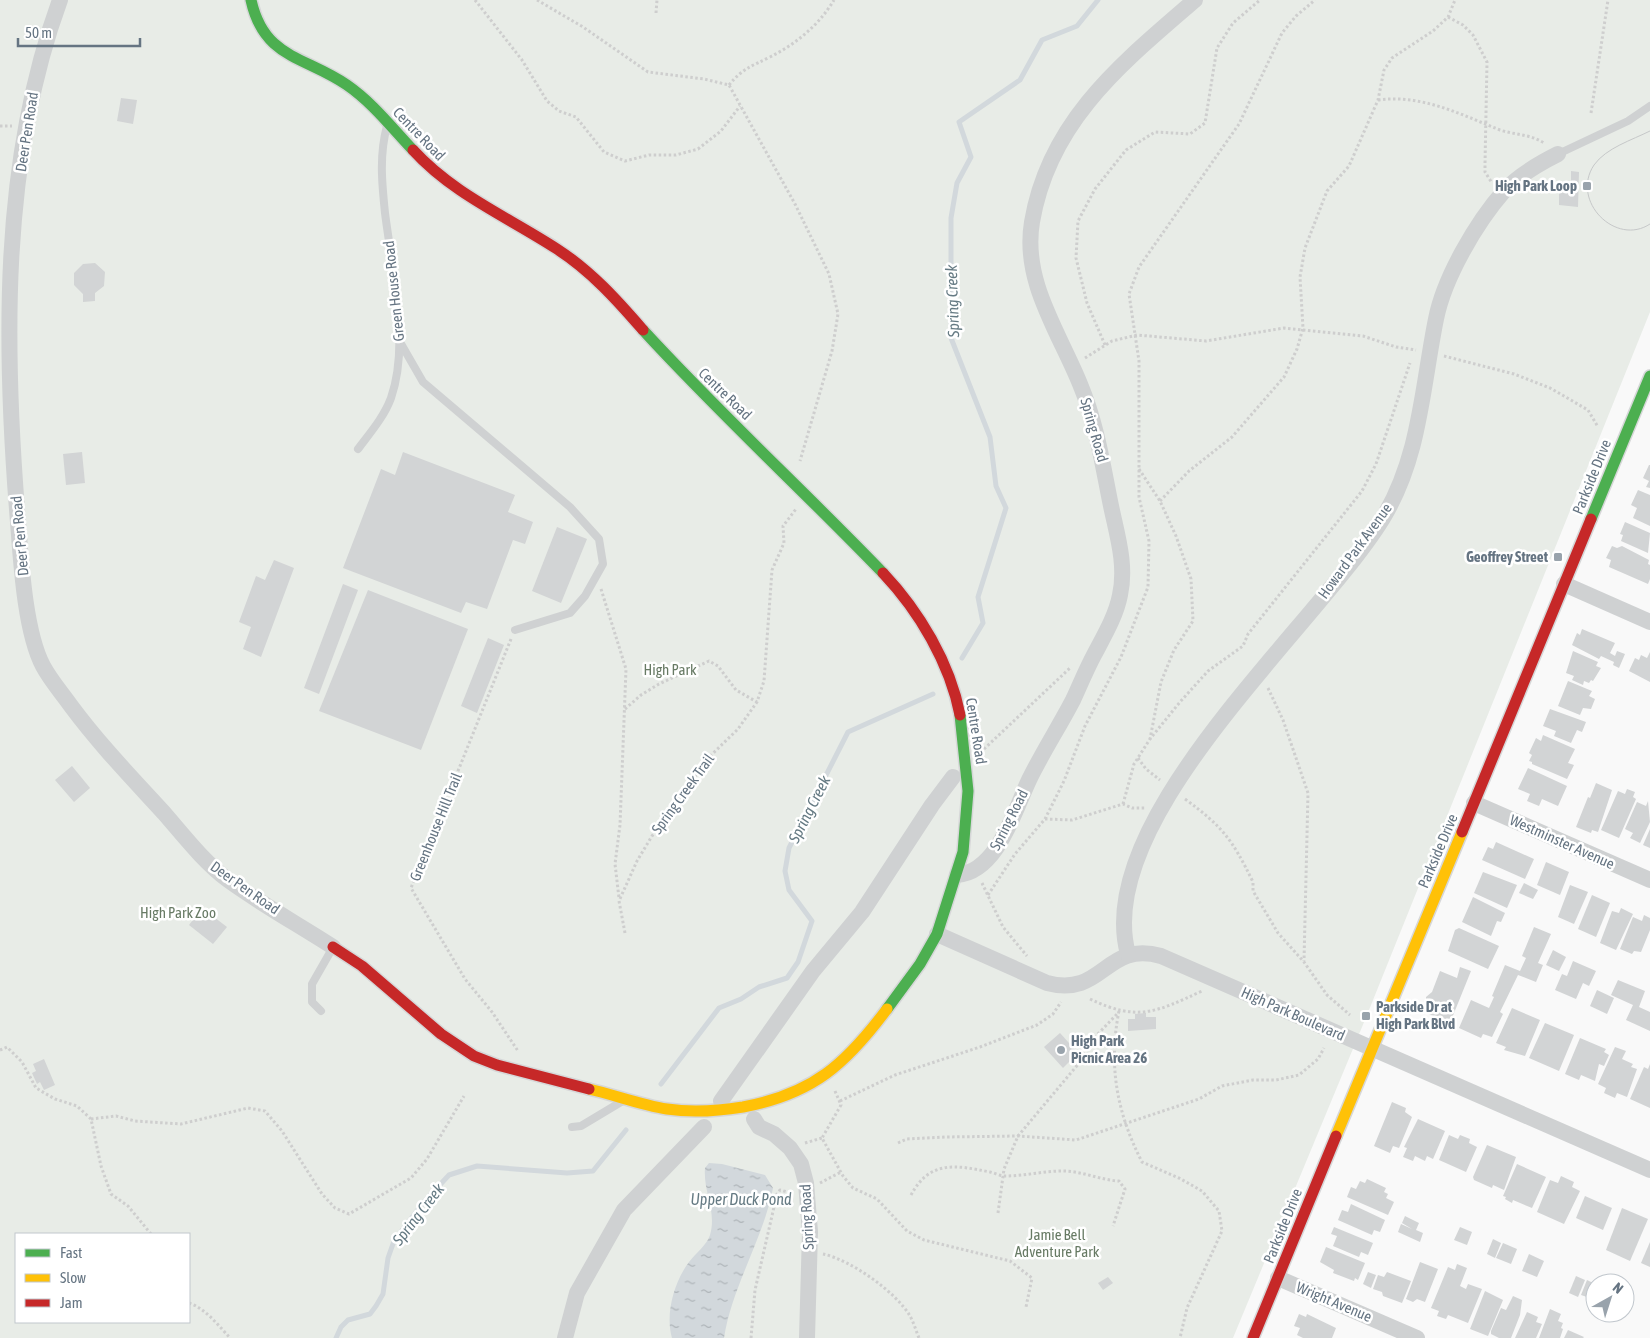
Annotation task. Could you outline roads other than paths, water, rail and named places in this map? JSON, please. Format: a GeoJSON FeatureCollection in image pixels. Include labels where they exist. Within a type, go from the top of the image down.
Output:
{"type":"FeatureCollection","features":[{"type":"Feature","properties":{"kind":"street","name":"Deer Pen Road"},"geometry":{"type":"LineString","coordinates":[[60,0],[38,64],[26,126],[11,282],[12,452],[27,607],[38,652],[50,678],[118,765],[203,858],[227,879],[362,966],[440,1034],[474,1056],[497,1065],[667,1109],[750,1113]]}},
{"type":"Feature","properties":{"kind":"street","name":"Centre Road"},"geometry":{"type":"LineString","coordinates":[[251,0],[262,30],[278,49],[346,84],[388,124],[425,165],[442,179],[559,250],[601,283],[680,370],[807,494],[897,588],[925,629],[950,678],[963,733],[968,791],[968,816],[957,875],[937,934]]}},
{"type":"Feature","properties":{"kind":"street","name":"Spring Road"},"geometry":{"type":"LineString","coordinates":[[957,875],[967,874],[978,869],[999,846],[1034,770],[1073,700],[1109,627],[1120,597],[1123,572],[1103,459],[1093,420],[1042,303],[1034,271],[1031,224],[1041,183],[1055,154],[1089,98],[1114,70],[1195,0]]}},
{"type":"Feature","properties":{"kind":"street","name":"Howard Park Avenue"},"geometry":{"type":"LineString","coordinates":[[1128,954],[1125,943],[1124,916],[1130,884],[1139,853],[1160,809],[1188,764],[1325,594],[1382,519],[1402,482],[1412,455],[1423,352],[1452,274],[1477,230],[1502,194],[1536,165],[1557,154]]}},
{"type":"Feature","properties":{"kind":"street","name":"Parkside Drive"},"geometry":{"type":"LineString","coordinates":[[1253,1338],[1650,376]]}},
{"type":"Feature","properties":{"kind":"street"},"geometry":{"type":"LineString","coordinates":[[1564,584],[1650,622]]}},
{"type":"Feature","properties":{"kind":"street"},"geometry":{"type":"LineString","coordinates":[[721,1101],[813,971],[862,912],[952,777]]}},
{"type":"Feature","properties":{"kind":"street","name":"Westminster Avenue"},"geometry":{"type":"LineString","coordinates":[[1474,803],[1650,880]]}},
{"type":"Feature","properties":{"kind":"street"},"geometry":{"type":"LineString","coordinates":[[750,1113],[823,1077],[845,1059],[862,1042],[883,1015],[920,964],[937,934],[1047,983],[1058,986],[1083,983],[1119,958],[1128,954]]}},
{"type":"Feature","properties":{"kind":"street","name":"High Park Boulevard"},"geometry":{"type":"LineString","coordinates":[[1128,954],[1144,953],[1161,956],[1650,1170]]}},
{"type":"Feature","properties":{"kind":"street","name":"Spring Road"},"geometry":{"type":"LineString","coordinates":[[750,1113],[759,1128],[774,1134],[790,1148],[801,1164],[806,1183],[809,1251],[807,1338]]}},
{"type":"Feature","properties":{"kind":"street"},"geometry":{"type":"LineString","coordinates":[[565,1338],[577,1293],[624,1210],[704,1128]]}},
{"type":"Feature","properties":{"kind":"street","name":"Wright Avenue"},"geometry":{"type":"LineString","coordinates":[[1278,1278],[1417,1338]]}},
{"type":"Feature","properties":{"kind":"lane","name":"Howard Park Avenue"},"geometry":{"type":"LineString","coordinates":[[1557,154],[1628,121],[1650,106]]}},
{"type":"Feature","properties":{"kind":"lane","name":"Green House Road"},"geometry":{"type":"LineString","coordinates":[[358,449],[376,425],[390,399],[398,371],[400,342],[382,190],[381,147],[388,124]]}},
{"type":"Feature","properties":{"kind":"lane"},"geometry":{"type":"LineString","coordinates":[[400,342],[424,382],[570,507],[599,539],[602,564],[585,596],[570,613],[515,630]]}},
{"type":"Feature","properties":{"kind":"lane"},"geometry":{"type":"LineString","coordinates":[[320,1011],[312,1002],[312,984],[333,948]]}},
{"type":"Feature","properties":{"kind":"lane"},"geometry":{"type":"LineString","coordinates":[[572,1126],[581,1126],[625,1099]]}},
{"type":"Feature","properties":{"kind":"water","name":"Upper Duck Pond"},"geometry":{"type":"Polygon","coordinates":[[[709,1163],[722,1164],[765,1175],[773,1188],[762,1226],[740,1281],[724,1338],[672,1338],[670,1309],[675,1289],[689,1262],[706,1242],[712,1226],[705,1177],[705,1168],[709,1163]]]}},
{"type":"Feature","properties":{"kind":"waterway","name":"Spring Creek"},"geometry":{"type":"LineString","coordinates":[[962,658],[983,623],[978,597],[1006,508],[996,486],[990,437],[951,338],[951,218],[957,183],[971,157],[959,122],[1020,80],[1042,40],[1077,26],[1098,0]]}},
{"type":"Feature","properties":{"kind":"waterway","name":"Spring Creek"},"geometry":{"type":"LineString","coordinates":[[661,1084],[719,1008],[741,999],[759,987],[787,978],[798,962],[812,921],[789,890],[785,871],[789,848],[848,732],[933,694]]}},
{"type":"Feature","properties":{"kind":"waterway","name":"Spring Creek"},"geometry":{"type":"LineString","coordinates":[[336,1338],[341,1327],[348,1320],[370,1314],[376,1306],[383,1294],[388,1258],[394,1241],[423,1203],[449,1175],[477,1166],[567,1173],[593,1171],[626,1130]]}},
{"type":"Feature","properties":{"kind":"tram line"},"geometry":{"type":"LineString","coordinates":[[1650,131],[1605,154],[1594,165],[1588,179],[1588,193],[1592,206],[1600,217],[1611,225],[1624,230],[1637,230],[1650,224]]}},
{"type":"Feature","properties":{"kind":"place","name":"High Park Loop"},"geometry":{"type":"Point","coordinates":[1587,186]}},
{"type":"Feature","properties":{"kind":"place","name":"Geoffrey Street"},"geometry":{"type":"Point","coordinates":[1558,557]}},
{"type":"Feature","properties":{"kind":"place","name":"Parkside Dr at High Park Blvd"},"geometry":{"type":"Point","coordinates":[1366,1016]}},
{"type":"Feature","properties":{"kind":"place","name":"High Park Picnic Area 26"},"geometry":{"type":"Point","coordinates":[1061,1050]}},
{"type":"Feature","properties":{"kind":"park label","name":"High Park"},"geometry":{"type":"Point","coordinates":[670,670]}},
{"type":"Feature","properties":{"kind":"park label","name":"High Park Zoo"},"geometry":{"type":"Point","coordinates":[178,913]}},
{"type":"Feature","properties":{"kind":"park label","name":"Jamie Bell Adventure Park"},"geometry":{"type":"Point","coordinates":[1057,1244]}}]}
